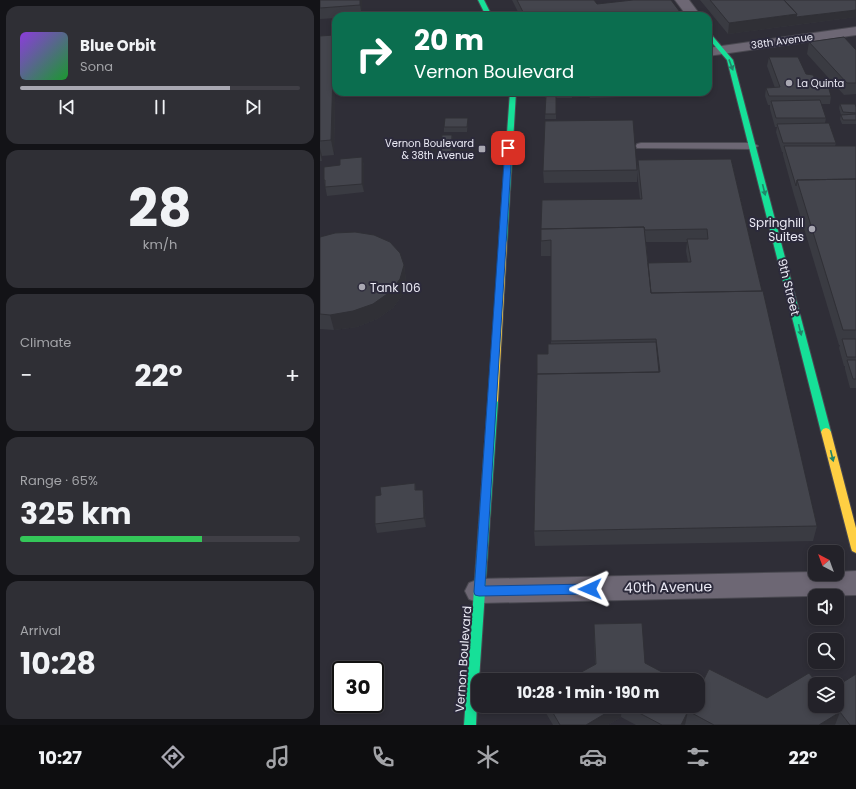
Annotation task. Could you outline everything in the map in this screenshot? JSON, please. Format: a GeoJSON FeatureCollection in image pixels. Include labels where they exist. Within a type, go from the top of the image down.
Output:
{"type":"FeatureCollection","features":[{"type":"Feature","properties":{"kind":"main road"},"geometry":{"type":"LineString","coordinates":[[481,0],[487,12]]}},
{"type":"Feature","properties":{"kind":"main road","name":"9th Street"},"geometry":{"type":"LineString","coordinates":[[714,51],[730,60],[856,548]]}},
{"type":"Feature","properties":{"kind":"main road","name":"Vernon Boulevard"},"geometry":{"type":"LineString","coordinates":[[470,725],[513,96]]}},
{"type":"Feature","properties":{"kind":"street"},"geometry":{"type":"LineString","coordinates":[[682,0],[691,12]]}},
{"type":"Feature","properties":{"kind":"street","name":"38th Avenue"},"geometry":{"type":"LineString","coordinates":[[714,51],[856,31]]}},
{"type":"Feature","properties":{"kind":"street","name":"40th Avenue"},"geometry":{"type":"LineString","coordinates":[[479,592],[856,583]]}},
{"type":"Feature","properties":{"kind":"lane"},"geometry":{"type":"LineString","coordinates":[[641,146],[753,146]]}},
{"type":"Feature","properties":{"kind":"building"},"geometry":{"type":"Polygon","coordinates":[[[320,0],[360,0],[360,5],[320,8],[320,0]]]}},
{"type":"Feature","properties":{"kind":"building"},"geometry":{"type":"Polygon","coordinates":[[[517,0],[594,0],[597,4],[633,0],[671,0],[680,12],[523,12],[517,0]]]}},
{"type":"Feature","properties":{"kind":"building"},"geometry":{"type":"Polygon","coordinates":[[[710,0],[784,0],[797,14],[729,23],[710,0]]]}},
{"type":"Feature","properties":{"kind":"building"},"geometry":{"type":"Polygon","coordinates":[[[784,0],[856,0],[856,10],[796,17],[797,14],[784,0]]]}},
{"type":"Feature","properties":{"kind":"building"},"geometry":{"type":"Polygon","coordinates":[[[332,35],[332,96],[331,140],[320,141],[320,36],[332,35]]]}},
{"type":"Feature","properties":{"kind":"building"},"geometry":{"type":"Polygon","coordinates":[[[844,37],[856,50],[856,83],[847,83],[809,42],[844,37]]]}},
{"type":"Feature","properties":{"kind":"building"},"geometry":{"type":"Polygon","coordinates":[[[769,57],[798,57],[806,74],[813,75],[817,82],[827,82],[831,96],[769,96],[766,88],[780,87],[769,57]]]}},
{"type":"Feature","properties":{"kind":"building"},"geometry":{"type":"Polygon","coordinates":[[[546,96],[556,96],[556,114],[545,114],[546,96]]]}},
{"type":"Feature","properties":{"kind":"building"},"geometry":{"type":"Polygon","coordinates":[[[820,100],[826,118],[776,118],[771,101],[820,100]]]}},
{"type":"Feature","properties":{"kind":"building"},"geometry":{"type":"Polygon","coordinates":[[[840,104],[855,104],[856,113],[843,112],[840,104]]]}},
{"type":"Feature","properties":{"kind":"building"},"geometry":{"type":"Polygon","coordinates":[[[856,114],[856,120],[843,120],[841,115],[856,114]]]}},
{"type":"Feature","properties":{"kind":"building"},"geometry":{"type":"Polygon","coordinates":[[[445,118],[468,118],[467,127],[444,127],[445,118]]]}},
{"type":"Feature","properties":{"kind":"building"},"geometry":{"type":"Polygon","coordinates":[[[633,120],[637,170],[543,171],[545,121],[633,120]]]}},
{"type":"Feature","properties":{"kind":"building"},"geometry":{"type":"Polygon","coordinates":[[[829,123],[836,143],[783,143],[777,124],[829,123]]]}},
{"type":"Feature","properties":{"kind":"building"},"geometry":{"type":"Polygon","coordinates":[[[442,135],[452,135],[451,153],[441,153],[442,135]]]}},
{"type":"Feature","properties":{"kind":"building"},"geometry":{"type":"Polygon","coordinates":[[[784,146],[856,146],[856,179],[797,180],[796,186],[784,146]]]}},
{"type":"Feature","properties":{"kind":"building"},"geometry":{"type":"Polygon","coordinates":[[[362,157],[362,184],[325,187],[324,167],[340,165],[340,159],[362,157]]]}},
{"type":"Feature","properties":{"kind":"building"},"geometry":{"type":"Polygon","coordinates":[[[731,159],[762,291],[651,293],[648,263],[691,262],[687,239],[708,239],[707,229],[645,230],[644,227],[541,229],[542,200],[642,199],[638,160],[731,159]]]}},
{"type":"Feature","properties":{"kind":"building"},"geometry":{"type":"Polygon","coordinates":[[[856,179],[856,330],[843,330],[797,180],[856,179]]]}},
{"type":"Feature","properties":{"kind":"building"},"geometry":{"type":"Polygon","coordinates":[[[644,227],[651,293],[763,291],[817,526],[534,531],[537,374],[660,372],[656,339],[551,341],[551,240],[541,241],[541,229],[644,227]]]}},
{"type":"Feature","properties":{"kind":"building","name":"Tank 106"},"geometry":{"type":"Polygon","coordinates":[[[355,232],[374,235],[390,242],[400,253],[404,265],[400,279],[390,292],[373,304],[353,311],[330,315],[320,314],[320,237],[335,233],[355,232]]]}},
{"type":"Feature","properties":{"kind":"building"},"geometry":{"type":"Polygon","coordinates":[[[842,339],[856,339],[856,357],[847,357],[842,339]]]}},
{"type":"Feature","properties":{"kind":"building"},"geometry":{"type":"Polygon","coordinates":[[[656,342],[659,372],[537,374],[537,354],[548,354],[548,344],[656,342]]]}},
{"type":"Feature","properties":{"kind":"building"},"geometry":{"type":"Polygon","coordinates":[[[847,360],[856,360],[856,379],[853,379],[847,360]]]}},
{"type":"Feature","properties":{"kind":"building"},"geometry":{"type":"Polygon","coordinates":[[[415,483],[415,490],[423,490],[424,518],[375,524],[375,496],[381,495],[380,487],[415,483]]]}},
{"type":"Feature","properties":{"kind":"building"},"geometry":{"type":"Polygon","coordinates":[[[642,623],[645,663],[664,673],[580,673],[596,664],[594,624],[642,623]]]}},
{"type":"Feature","properties":{"kind":"building"},"geometry":{"type":"Polygon","coordinates":[[[709,669],[767,698],[809,673],[812,677],[808,677],[808,713],[838,713],[819,725],[714,725],[692,713],[705,713],[705,677],[709,669]]]}},
{"type":"Feature","properties":{"kind":"building"},"geometry":{"type":"Polygon","coordinates":[[[856,674],[856,725],[850,725],[841,713],[844,713],[844,682],[856,674]]]}},
{"type":"Feature","properties":{"kind":"building"},"geometry":{"type":"Polygon","coordinates":[[[553,713],[606,713],[586,725],[560,725],[553,713]]]}},
{"type":"Feature","properties":{"kind":"building"},"geometry":{"type":"Polygon","coordinates":[[[639,713],[687,713],[681,725],[662,725],[639,713]]]}},
{"type":"Feature","properties":{"kind":"traffic: fast"},"geometry":{"type":"LineString","coordinates":[[481,0],[487,12]]}},
{"type":"Feature","properties":{"kind":"traffic: fast"},"geometry":{"type":"LineString","coordinates":[[712,39],[730,60],[826,432]]}},
{"type":"Feature","properties":{"kind":"traffic: fast"},"geometry":{"type":"LineString","coordinates":[[503,242],[513,96]]}},
{"type":"Feature","properties":{"kind":"traffic: fast"},"geometry":{"type":"LineString","coordinates":[[470,725],[493,401]]}},
{"type":"Feature","properties":{"kind":"traffic: slow"},"geometry":{"type":"LineString","coordinates":[[493,401],[503,242]]}},
{"type":"Feature","properties":{"kind":"traffic: slow"},"geometry":{"type":"LineString","coordinates":[[826,432],[856,548]]}},
{"type":"Feature","properties":{"kind":"place","name":"La Quinta"},"geometry":{"type":"Point","coordinates":[789,83]}},
{"type":"Feature","properties":{"kind":"place","name":"Vernon Boulevard & 38th Avenue"},"geometry":{"type":"Point","coordinates":[482,149]}},
{"type":"Feature","properties":{"kind":"place","name":"Springhill Suites"},"geometry":{"type":"Point","coordinates":[812,229]}},
{"type":"Feature","properties":{"kind":"place","name":"Tank 106"},"geometry":{"type":"Point","coordinates":[362,287]}},
{"type":"Feature","properties":{"kind":"route"},"geometry":{"type":"LineString","coordinates":[[508,148],[483,551],[479,592],[590,589]]}}]}
